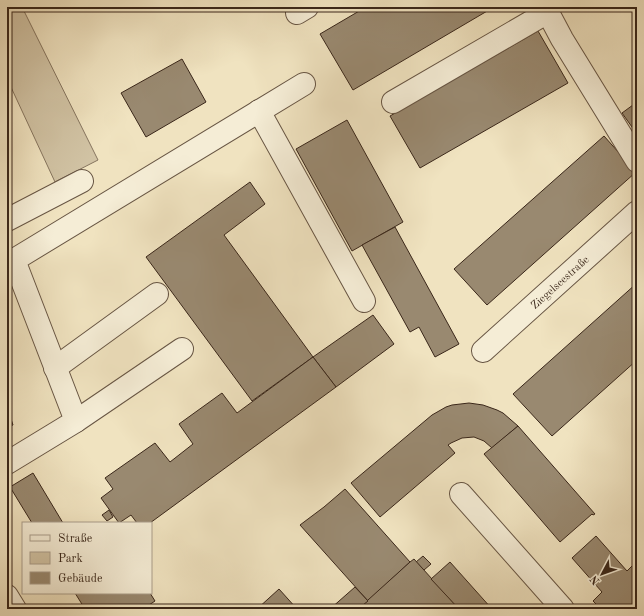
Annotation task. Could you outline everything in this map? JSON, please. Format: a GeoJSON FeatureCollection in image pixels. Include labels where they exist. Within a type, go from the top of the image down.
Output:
{"type":"FeatureCollection","features":[{"type":"Feature","properties":{"kind":"street"},"geometry":{"type":"LineString","coordinates":[[393,102],[546,10],[562,40],[637,161]]}},
{"type":"Feature","properties":{"kind":"street"},"geometry":{"type":"LineString","coordinates":[[76,422],[14,260],[304,84]]}},
{"type":"Feature","properties":{"kind":"street"},"geometry":{"type":"LineString","coordinates":[[259,111],[364,301]]}},
{"type":"Feature","properties":{"kind":"street"},"geometry":{"type":"LineString","coordinates":[[7,220],[82,181]]}},
{"type":"Feature","properties":{"kind":"street","name":"Ziegelseestraße"},"geometry":{"type":"LineString","coordinates":[[483,351],[637,212]]}},
{"type":"Feature","properties":{"kind":"street"},"geometry":{"type":"LineString","coordinates":[[55,368],[157,294]]}},
{"type":"Feature","properties":{"kind":"street"},"geometry":{"type":"LineString","coordinates":[[7,463],[76,422],[182,349]]}},
{"type":"Feature","properties":{"kind":"street"},"geometry":{"type":"LineString","coordinates":[[461,494],[563,609]]}},
{"type":"Feature","properties":{"kind":"street"},"geometry":{"type":"LineString","coordinates":[[7,596],[15,609]]}},
{"type":"Feature","properties":{"kind":"green space"},"geometry":{"type":"Polygon","coordinates":[[[7,7],[22,7],[98,160],[55,182],[10,85],[7,86],[7,7]]]}},
{"type":"Feature","properties":{"kind":"building"},"geometry":{"type":"Polygon","coordinates":[[[366,7],[494,7],[353,90],[320,34],[366,7]]]}},
{"type":"Feature","properties":{"kind":"building"},"geometry":{"type":"Polygon","coordinates":[[[538,31],[568,83],[420,168],[390,116],[538,31]]]}},
{"type":"Feature","properties":{"kind":"building"},"geometry":{"type":"Polygon","coordinates":[[[182,59],[206,102],[146,137],[121,93],[182,59]]]}},
{"type":"Feature","properties":{"kind":"building"},"geometry":{"type":"Polygon","coordinates":[[[637,102],[637,134],[622,113],[637,102]]]}},
{"type":"Feature","properties":{"kind":"building"},"geometry":{"type":"Polygon","coordinates":[[[347,120],[403,222],[352,251],[296,149],[347,120]]]}},
{"type":"Feature","properties":{"kind":"building"},"geometry":{"type":"Polygon","coordinates":[[[604,136],[636,172],[487,305],[454,269],[604,136]]]}},
{"type":"Feature","properties":{"kind":"building"},"geometry":{"type":"Polygon","coordinates":[[[250,182],[265,204],[224,235],[313,357],[252,401],[146,257],[250,182]]]}},
{"type":"Feature","properties":{"kind":"building"},"geometry":{"type":"Polygon","coordinates":[[[395,227],[459,344],[435,357],[419,327],[410,332],[362,245],[395,227]]]}},
{"type":"Feature","properties":{"kind":"building"},"geometry":{"type":"Polygon","coordinates":[[[637,283],[637,360],[552,436],[513,394],[637,283]]]}},
{"type":"Feature","properties":{"kind":"building"},"geometry":{"type":"Polygon","coordinates":[[[373,315],[394,344],[336,387],[313,357],[373,315]]]}},
{"type":"Feature","properties":{"kind":"building"},"geometry":{"type":"Polygon","coordinates":[[[313,357],[336,387],[151,522],[136,522],[131,515],[118,522],[101,498],[113,489],[105,478],[155,443],[170,462],[193,444],[179,424],[222,393],[237,413],[313,357]]]}},
{"type":"Feature","properties":{"kind":"building"},"geometry":{"type":"Polygon","coordinates":[[[469,403],[483,405],[497,410],[503,413],[518,426],[492,448],[484,441],[474,437],[462,438],[451,443],[448,445],[455,453],[380,517],[351,483],[432,415],[452,405],[469,403]]]}},
{"type":"Feature","properties":{"kind":"building"},"geometry":{"type":"Polygon","coordinates":[[[7,407],[13,425],[7,427],[7,407]]]}},
{"type":"Feature","properties":{"kind":"building"},"geometry":{"type":"Polygon","coordinates":[[[518,426],[595,514],[592,514],[560,542],[484,454],[518,426]]]}},
{"type":"Feature","properties":{"kind":"building"},"geometry":{"type":"Polygon","coordinates":[[[33,473],[62,522],[31,522],[10,487],[33,473]]]}},
{"type":"Feature","properties":{"kind":"building"},"geometry":{"type":"Polygon","coordinates":[[[345,489],[410,562],[368,601],[300,525],[345,489]]]}},
{"type":"Feature","properties":{"kind":"building"},"geometry":{"type":"Polygon","coordinates":[[[109,510],[113,517],[107,521],[102,515],[109,510]]]}},
{"type":"Feature","properties":{"kind":"building"},"geometry":{"type":"Polygon","coordinates":[[[596,536],[627,571],[636,562],[637,563],[637,609],[601,609],[593,601],[602,592],[572,558],[596,536]]]}},
{"type":"Feature","properties":{"kind":"building"},"geometry":{"type":"Polygon","coordinates":[[[423,556],[431,564],[424,570],[416,562],[423,556]]]}},
{"type":"Feature","properties":{"kind":"building"},"geometry":{"type":"Polygon","coordinates":[[[414,559],[459,609],[358,609],[410,562],[414,559]]]}},
{"type":"Feature","properties":{"kind":"building"},"geometry":{"type":"Polygon","coordinates":[[[450,562],[492,609],[459,609],[431,579],[450,562]]]}},
{"type":"Feature","properties":{"kind":"building"},"geometry":{"type":"Polygon","coordinates":[[[355,587],[368,601],[358,609],[330,609],[355,587]]]}},
{"type":"Feature","properties":{"kind":"building"},"geometry":{"type":"Polygon","coordinates":[[[279,589],[297,609],[257,609],[279,589]]]}},
{"type":"Feature","properties":{"kind":"building"},"geometry":{"type":"Polygon","coordinates":[[[76,594],[151,594],[155,601],[143,609],[85,609],[76,594]]]}}]}
